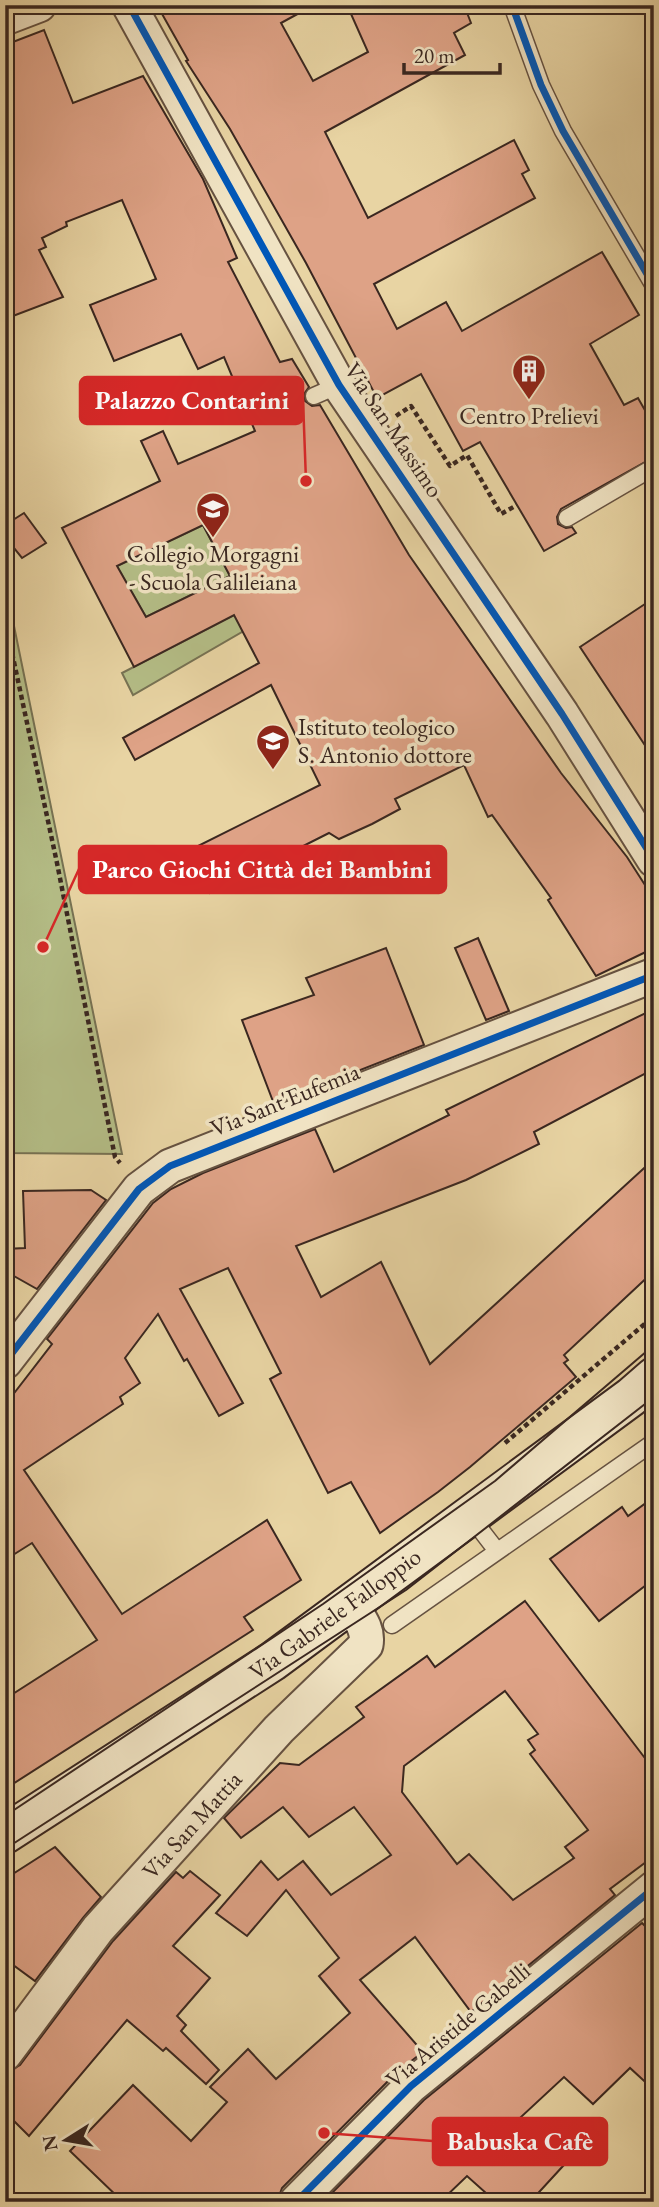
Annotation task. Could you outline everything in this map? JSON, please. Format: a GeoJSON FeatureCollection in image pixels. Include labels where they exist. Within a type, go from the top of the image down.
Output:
{"type":"FeatureCollection","features":[{"type":"Feature","properties":{"kind":"street"},"geometry":{"type":"LineString","coordinates":[[5,18],[40,5]]}},
{"type":"Feature","properties":{"kind":"street","name":"Via San Massimo"},"geometry":{"type":"LineString","coordinates":[[129,5],[327,390],[373,432],[562,714],[654,860]]}},
{"type":"Feature","properties":{"kind":"street","name":"Via Sant'Eufemia"},"geometry":{"type":"LineString","coordinates":[[5,1362],[139,1189],[170,1167],[654,975]]}},
{"type":"Feature","properties":{"kind":"street","name":"Via Gabriele Falloppio"},"geometry":{"type":"LineString","coordinates":[[5,1834],[273,1661],[631,1397],[654,1377]]}},
{"type":"Feature","properties":{"kind":"street","name":"Via San Mattia"},"geometry":{"type":"LineString","coordinates":[[5,2054],[98,1929],[279,1729],[366,1645],[364,1626],[351,1605]]}},
{"type":"Feature","properties":{"kind":"street","name":"Via Aristide Gabelli"},"geometry":{"type":"LineString","coordinates":[[296,2202],[411,2086],[654,1888]]}},
{"type":"Feature","properties":{"kind":"lane"},"geometry":{"type":"LineString","coordinates":[[512,5],[541,85],[563,131],[654,286]]}},
{"type":"Feature","properties":{"kind":"lane"},"geometry":{"type":"LineString","coordinates":[[567,518],[654,467]]}},
{"type":"Feature","properties":{"kind":"lane"},"geometry":{"type":"LineString","coordinates":[[392,1625],[654,1442]]}},
{"type":"Feature","properties":{"kind":"lane"},"geometry":{"type":"LineString","coordinates":[[470,1516],[497,1551]]}},
{"type":"Feature","properties":{"kind":"path"},"geometry":{"type":"LineString","coordinates":[[373,432],[411,406],[450,466],[467,455],[501,514],[517,505]]}},
{"type":"Feature","properties":{"kind":"path"},"geometry":{"type":"LineString","coordinates":[[5,620],[60,876],[115,1157],[139,1189]]}},
{"type":"Feature","properties":{"kind":"path"},"geometry":{"type":"LineString","coordinates":[[504,1443],[654,1317]]}},
{"type":"Feature","properties":{"kind":"green space"},"geometry":{"type":"Polygon","coordinates":[[[203,525],[230,576],[146,617],[117,566],[203,525]]]}},
{"type":"Feature","properties":{"kind":"green space"},"geometry":{"type":"Polygon","coordinates":[[[5,582],[122,1154],[5,1153],[5,582]]]}},
{"type":"Feature","properties":{"kind":"green space"},"geometry":{"type":"Polygon","coordinates":[[[271,596],[304,596],[133,695],[122,673],[271,596]]]}},
{"type":"Feature","properties":{"kind":"building"},"geometry":{"type":"Polygon","coordinates":[[[157,5],[314,5],[281,23],[313,81],[368,52],[347,5],[464,5],[471,23],[454,33],[465,55],[325,132],[368,218],[514,140],[529,170],[522,174],[535,198],[374,284],[397,329],[446,302],[462,331],[602,252],[639,315],[590,344],[624,405],[638,398],[654,426],[654,457],[561,509],[557,517],[558,524],[566,528],[572,527],[576,533],[544,551],[480,442],[463,451],[421,374],[377,398],[306,263],[230,129],[186,61],[188,60],[157,5]]]}},
{"type":"Feature","properties":{"kind":"building"},"geometry":{"type":"Polygon","coordinates":[[[44,30],[73,103],[143,76],[203,179],[237,258],[228,262],[280,362],[292,359],[309,387],[304,394],[305,401],[312,406],[320,405],[409,555],[561,773],[627,857],[654,899],[654,948],[596,976],[548,900],[551,898],[492,815],[488,817],[464,765],[395,799],[400,809],[372,824],[339,839],[329,833],[210,893],[188,851],[320,785],[271,685],[135,760],[123,738],[259,663],[234,615],[134,667],[62,528],[160,481],[141,441],[163,431],[178,464],[255,431],[224,357],[198,369],[181,334],[114,361],[90,305],[156,279],[122,200],[66,222],[67,226],[42,238],[46,247],[39,250],[63,297],[5,319],[5,45],[44,30]],[[203,525],[117,566],[146,617],[230,576],[203,525]]]}},
{"type":"Feature","properties":{"kind":"building"},"geometry":{"type":"Polygon","coordinates":[[[24,513],[46,543],[22,558],[5,537],[5,525],[24,513]]]}},
{"type":"Feature","properties":{"kind":"building"},"geometry":{"type":"Polygon","coordinates":[[[654,598],[654,759],[580,647],[654,598]]]}},
{"type":"Feature","properties":{"kind":"building"},"geometry":{"type":"Polygon","coordinates":[[[478,938],[509,1011],[486,1020],[455,948],[478,938]]]}},
{"type":"Feature","properties":{"kind":"building"},"geometry":{"type":"Polygon","coordinates":[[[386,948],[424,1045],[274,1104],[242,1020],[314,995],[306,978],[386,948]]]}},
{"type":"Feature","properties":{"kind":"building"},"geometry":{"type":"Polygon","coordinates":[[[654,1009],[654,1069],[534,1132],[539,1144],[466,1180],[296,1246],[321,1297],[381,1262],[430,1364],[654,1159],[654,1271],[564,1355],[568,1360],[564,1363],[576,1377],[438,1492],[380,1533],[351,1482],[328,1493],[270,1379],[281,1373],[228,1268],[180,1289],[243,1403],[219,1416],[158,1314],[125,1358],[140,1383],[120,1397],[123,1404],[24,1470],[122,1614],[267,1520],[301,1580],[244,1617],[253,1630],[5,1789],[5,1699],[97,1640],[32,1543],[5,1560],[5,1405],[52,1344],[47,1339],[153,1203],[171,1189],[203,1173],[315,1129],[334,1172],[449,1115],[446,1110],[654,1009]]]}},
{"type":"Feature","properties":{"kind":"building"},"geometry":{"type":"Polygon","coordinates":[[[91,1190],[106,1200],[37,1289],[5,1271],[5,1249],[25,1248],[23,1191],[91,1190]]]}},
{"type":"Feature","properties":{"kind":"building"},"geometry":{"type":"Polygon","coordinates":[[[654,1497],[654,1579],[599,1621],[550,1559],[622,1507],[628,1516],[654,1497]]]}},
{"type":"Feature","properties":{"kind":"building"},"geometry":{"type":"Polygon","coordinates":[[[525,1601],[654,1770],[654,1856],[610,1889],[615,1895],[471,2012],[415,1937],[360,1980],[423,2052],[397,2072],[282,2188],[277,2202],[123,2202],[70,2151],[133,2085],[191,2141],[227,2102],[210,2087],[248,2049],[276,2079],[350,2013],[319,1976],[339,1958],[286,1890],[247,1936],[216,1913],[261,1861],[278,1880],[303,1861],[331,1895],[391,1855],[354,1807],[309,1837],[283,1807],[241,1838],[224,1818],[280,1763],[299,1765],[364,1717],[356,1707],[427,1656],[435,1667],[525,1601]],[[505,1691],[404,1766],[402,1792],[457,1864],[469,1854],[513,1900],[574,1858],[565,1847],[588,1830],[530,1754],[535,1750],[528,1740],[538,1734],[505,1691]]]}},
{"type":"Feature","properties":{"kind":"building"},"geometry":{"type":"Polygon","coordinates":[[[55,1847],[101,1897],[35,1981],[5,1959],[5,1879],[55,1847]]]}},
{"type":"Feature","properties":{"kind":"building"},"geometry":{"type":"Polygon","coordinates":[[[190,1871],[220,1895],[173,1946],[210,1978],[177,2016],[186,2025],[181,2031],[219,2070],[206,2084],[166,2048],[163,2051],[127,2020],[29,2136],[5,2112],[5,2077],[8,2072],[20,2065],[113,1941],[176,1872],[183,1878],[190,1871]]]}},
{"type":"Feature","properties":{"kind":"building"},"geometry":{"type":"Polygon","coordinates":[[[642,1923],[654,1935],[654,2090],[630,2068],[593,2104],[564,2077],[508,2129],[535,2143],[563,2166],[530,2202],[496,2202],[467,2176],[440,2202],[323,2202],[424,2100],[642,1923]]]}},
{"type":"Feature","properties":{"kind":"tram line"},"geometry":{"type":"LineString","coordinates":[[5,1816],[323,1604],[495,1481],[654,1345]]}},
{"type":"Feature","properties":{"kind":"tram line"},"geometry":{"type":"LineString","coordinates":[[5,1849],[406,1590],[654,1397]]}},
{"type":"Feature","properties":{"kind":"cycle path"},"geometry":{"type":"LineString","coordinates":[[129,5],[339,385],[562,714],[654,860]]}},
{"type":"Feature","properties":{"kind":"cycle path"},"geometry":{"type":"LineString","coordinates":[[512,5],[541,85],[563,131],[654,286]]}},
{"type":"Feature","properties":{"kind":"cycle path"},"geometry":{"type":"LineString","coordinates":[[5,1362],[139,1189],[170,1166],[654,975]]}},
{"type":"Feature","properties":{"kind":"cycle path"},"geometry":{"type":"LineString","coordinates":[[296,2202],[411,2086],[654,1888]]}},
{"type":"Feature","properties":{"kind":"place","name":"Centro Prelievi"},"geometry":{"type":"Point","coordinates":[529,401]}},
{"type":"Feature","properties":{"kind":"place","name":"Palazzo Contarini"},"geometry":{"type":"Point","coordinates":[306,481]}},
{"type":"Feature","properties":{"kind":"place","name":"Collegio Morgagni - Scuola Galileiana"},"geometry":{"type":"Point","coordinates":[213,539]}},
{"type":"Feature","properties":{"kind":"place","name":"Istituto teologico S. Antonio dottore"},"geometry":{"type":"Point","coordinates":[273,771]}},
{"type":"Feature","properties":{"kind":"place","name":"Parco Giochi Città dei Bambini"},"geometry":{"type":"Point","coordinates":[43,947]}},
{"type":"Feature","properties":{"kind":"place","name":"Babuska Cafè"},"geometry":{"type":"Point","coordinates":[324,2133]}}]}
